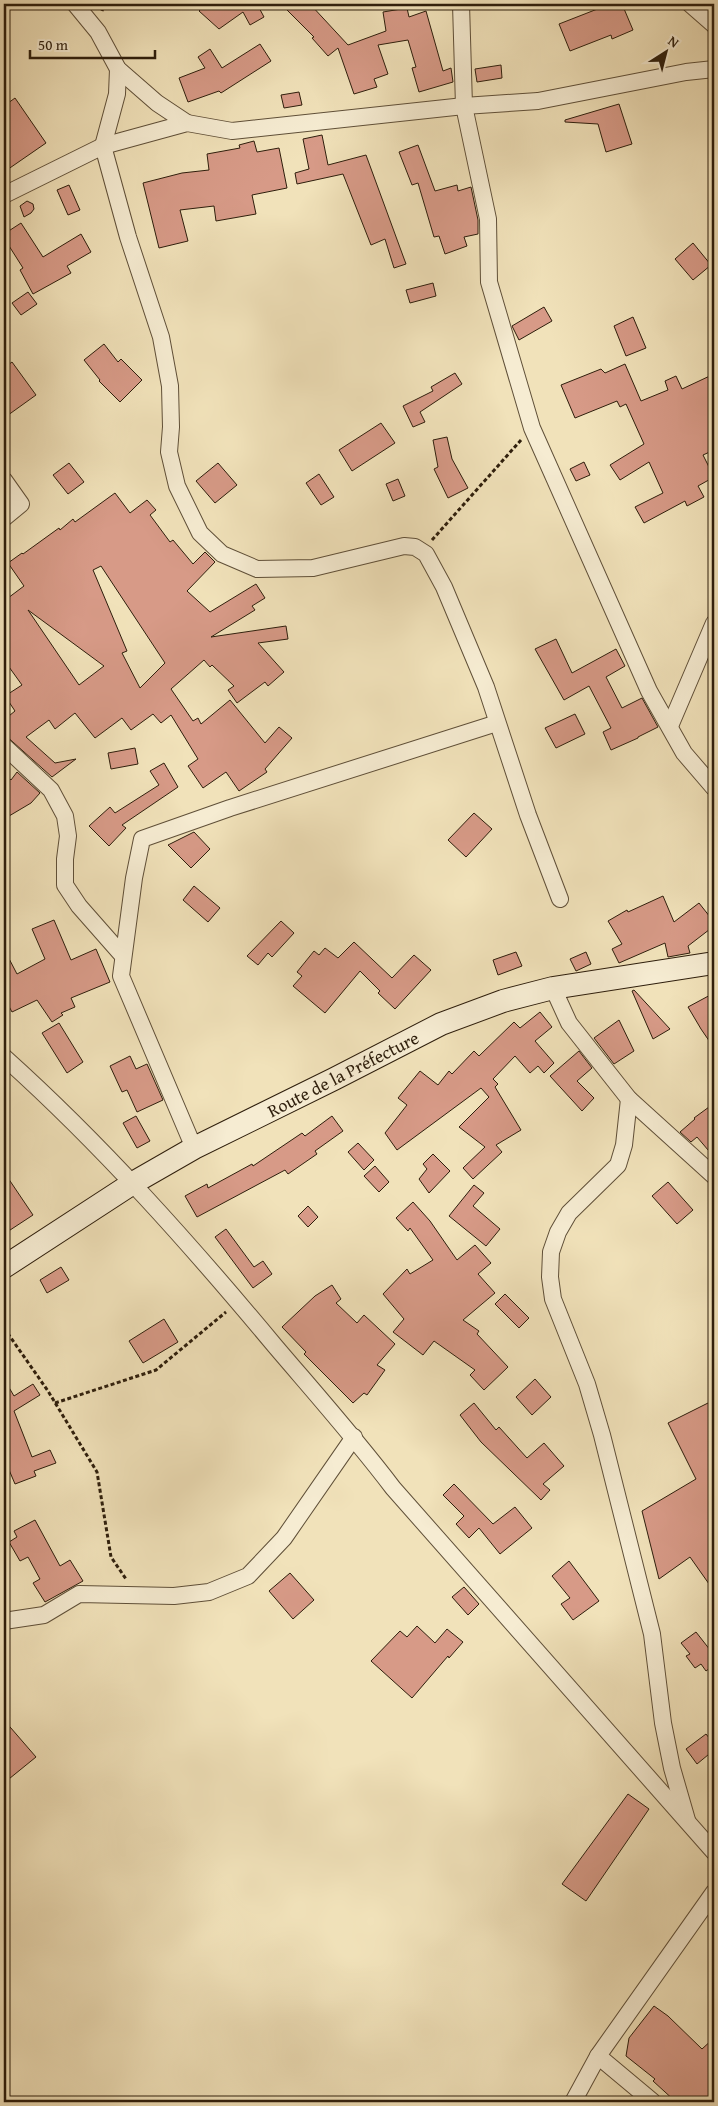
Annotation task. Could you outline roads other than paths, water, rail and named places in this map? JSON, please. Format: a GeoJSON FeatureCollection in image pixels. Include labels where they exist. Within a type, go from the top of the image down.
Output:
{"type":"FeatureCollection","features":[{"type":"Feature","properties":{"kind":"street"},"geometry":{"type":"LineString","coordinates":[[75,4],[98,32],[118,69],[157,103],[187,123],[232,131],[464,106],[538,101],[686,72],[714,70]]}},
{"type":"Feature","properties":{"kind":"street"},"geometry":{"type":"LineString","coordinates":[[461,4],[464,106],[488,219],[489,282],[532,428],[649,691],[684,753],[714,788]]}},
{"type":"Feature","properties":{"kind":"street"},"geometry":{"type":"LineString","coordinates":[[690,4],[714,25]]}},
{"type":"Feature","properties":{"kind":"street"},"geometry":{"type":"LineString","coordinates":[[118,69],[117,94],[103,146],[128,236],[161,337],[170,386],[170,452],[177,486],[200,533],[222,554],[257,569],[313,568],[404,546],[415,548],[426,554],[444,587],[486,687],[528,815],[560,899]]}},
{"type":"Feature","properties":{"kind":"street"},"geometry":{"type":"LineString","coordinates":[[4,195],[103,146],[187,123]]}},
{"type":"Feature","properties":{"kind":"street"},"geometry":{"type":"LineString","coordinates":[[4,480],[21,504],[4,518]]}},
{"type":"Feature","properties":{"kind":"street"},"geometry":{"type":"LineString","coordinates":[[670,726],[714,623]]}},
{"type":"Feature","properties":{"kind":"street"},"geometry":{"type":"LineString","coordinates":[[194,1148],[121,976],[134,878],[142,839],[230,808],[497,723]]}},
{"type":"Feature","properties":{"kind":"street"},"geometry":{"type":"LineString","coordinates":[[4,746],[51,790],[65,816],[68,836],[64,886],[123,956]]}},
{"type":"Feature","properties":{"kind":"street","name":"Route de la Préfecture"},"geometry":{"type":"LineString","coordinates":[[4,1267],[133,1183],[194,1148],[441,1024],[503,1001],[554,988],[714,964]]}},
{"type":"Feature","properties":{"kind":"street"},"geometry":{"type":"LineString","coordinates":[[554,988],[568,1024],[629,1099],[714,1176]]}},
{"type":"Feature","properties":{"kind":"street"},"geometry":{"type":"LineString","coordinates":[[4,1057],[43,1092],[133,1183],[354,1436],[393,1488],[714,1852]]}},
{"type":"Feature","properties":{"kind":"street"},"geometry":{"type":"LineString","coordinates":[[629,1099],[624,1145],[618,1165],[569,1213],[558,1232],[551,1252],[550,1277],[553,1299],[587,1384],[602,1435],[652,1634],[672,1768],[689,1825]]}},
{"type":"Feature","properties":{"kind":"street"},"geometry":{"type":"LineString","coordinates":[[4,1621],[44,1615],[79,1594],[174,1596],[209,1592],[248,1576],[284,1538],[354,1436]]}},
{"type":"Feature","properties":{"kind":"street"},"geometry":{"type":"LineString","coordinates":[[573,2102],[598,2056],[714,1892]]}},
{"type":"Feature","properties":{"kind":"street"},"geometry":{"type":"LineString","coordinates":[[598,2056],[652,2102]]}}]}
